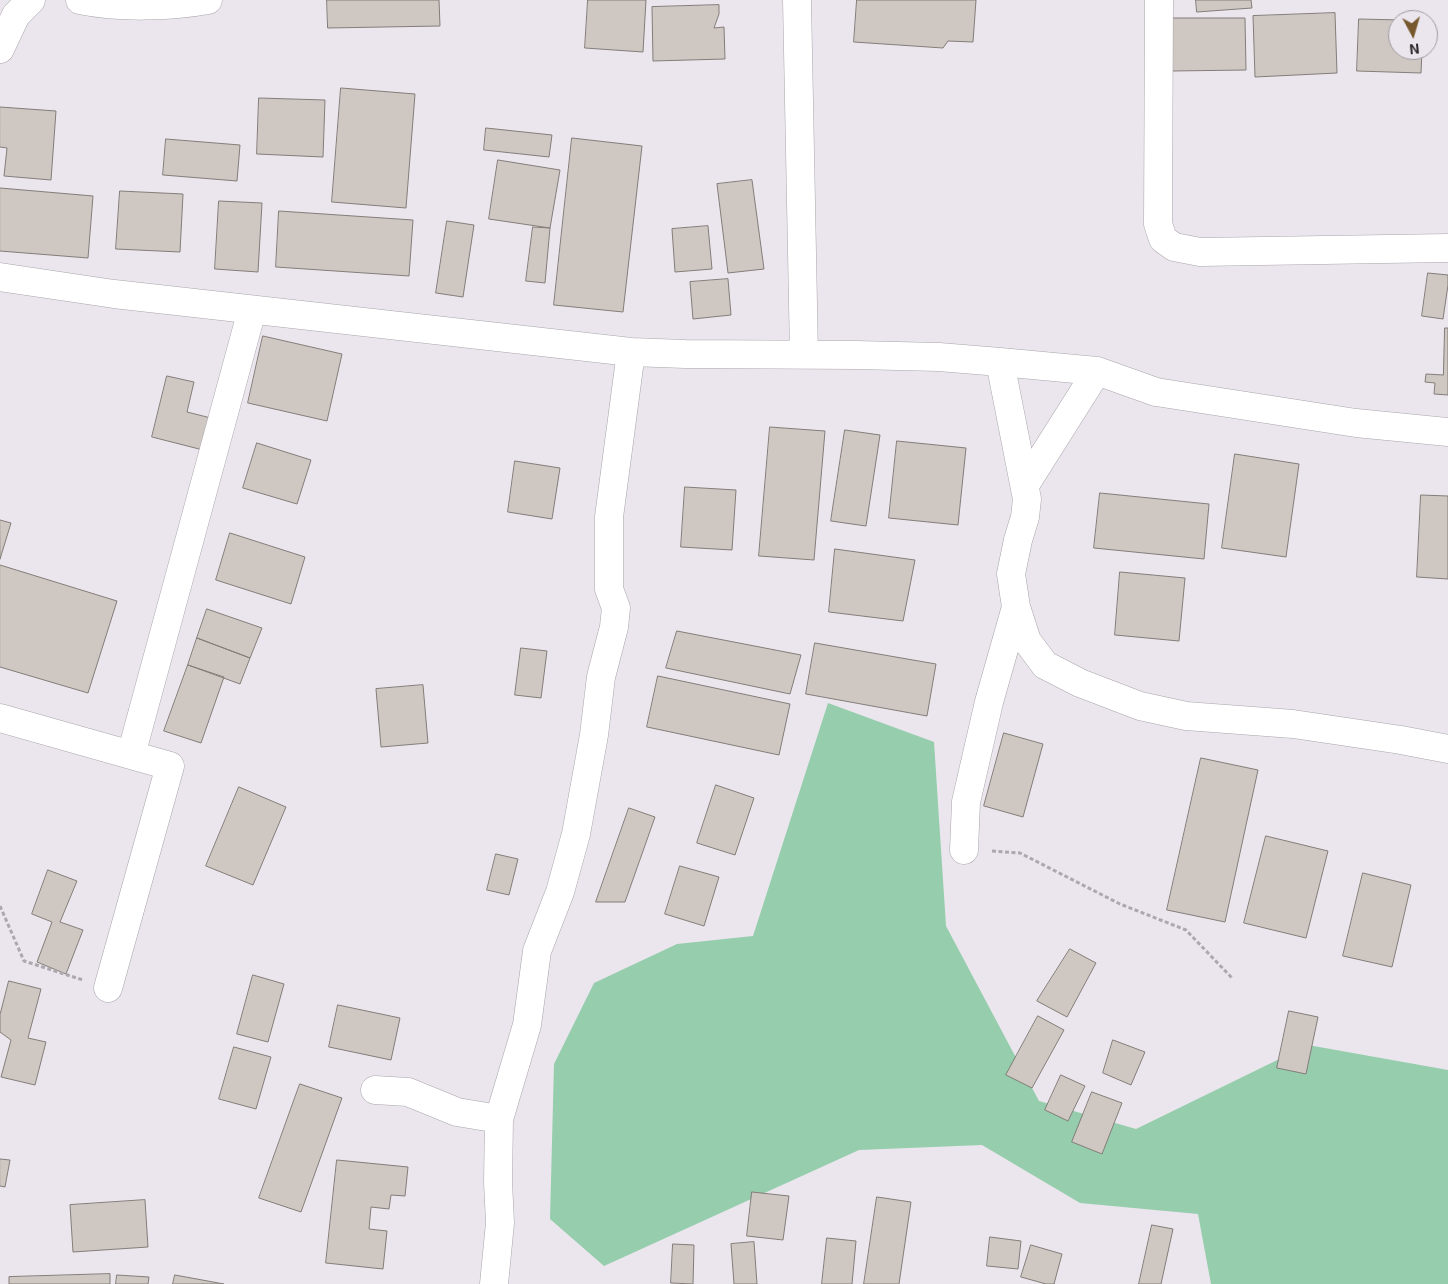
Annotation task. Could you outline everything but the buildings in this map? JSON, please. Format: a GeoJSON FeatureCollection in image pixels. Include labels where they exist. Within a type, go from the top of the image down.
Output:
{"type":"FeatureCollection","features":[{"type":"Feature","properties":{"kind":"street"},"geometry":{"type":"LineString","coordinates":[[0,49],[16,15],[31,0]]}},
{"type":"Feature","properties":{"kind":"street"},"geometry":{"type":"LineString","coordinates":[[80,0],[142,6],[208,0]]}},
{"type":"Feature","properties":{"kind":"street"},"geometry":{"type":"LineString","coordinates":[[797,0],[804,354]]}},
{"type":"Feature","properties":{"kind":"street"},"geometry":{"type":"LineString","coordinates":[[1159,0],[1158,224],[1163,239],[1174,247],[1200,252],[1448,248]]}},
{"type":"Feature","properties":{"kind":"street"},"geometry":{"type":"LineString","coordinates":[[0,277],[114,294],[631,352],[939,357],[1097,371],[1156,392],[1356,422],[1448,432]]}},
{"type":"Feature","properties":{"kind":"street"},"geometry":{"type":"LineString","coordinates":[[131,755],[252,310]]}},
{"type":"Feature","properties":{"kind":"street"},"geometry":{"type":"LineString","coordinates":[[494,1284],[500,1222],[498,1182],[499,1119],[527,1025],[537,951],[560,892],[576,834],[594,735],[601,677],[614,627],[616,608],[609,589],[609,517],[631,352]]}},
{"type":"Feature","properties":{"kind":"street"},"geometry":{"type":"LineString","coordinates":[[1000,362],[1028,498],[1011,574],[1016,607],[1027,641],[1045,665],[1080,683],[1140,706],[1186,716],[1293,724],[1448,749]]}},
{"type":"Feature","properties":{"kind":"street"},"geometry":{"type":"LineString","coordinates":[[1025,484],[1097,371]]}},
{"type":"Feature","properties":{"kind":"street"},"geometry":{"type":"LineString","coordinates":[[964,850],[966,802],[989,702],[1016,607]]}},
{"type":"Feature","properties":{"kind":"street"},"geometry":{"type":"LineString","coordinates":[[0,718],[170,766],[108,988]]}},
{"type":"Feature","properties":{"kind":"street"},"geometry":{"type":"LineString","coordinates":[[375,1090],[408,1092],[457,1112],[499,1119]]}},
{"type":"Feature","properties":{"kind":"path"},"geometry":{"type":"LineString","coordinates":[[964,850],[1020,853],[1120,904],[1186,930],[1232,978]]}},
{"type":"Feature","properties":{"kind":"path"},"geometry":{"type":"LineString","coordinates":[[0,906],[24,961],[108,988]]}},
{"type":"Feature","properties":{"kind":"green space"},"geometry":{"type":"Polygon","coordinates":[[[828,703],[934,742],[946,926],[1039,1101],[1136,1129],[1308,1045],[1448,1070],[1448,1284],[1211,1284],[1198,1214],[1080,1203],[982,1145],[859,1150],[604,1266],[550,1219],[554,1064],[594,983],[677,944],[753,936],[828,703]]]}}]}
